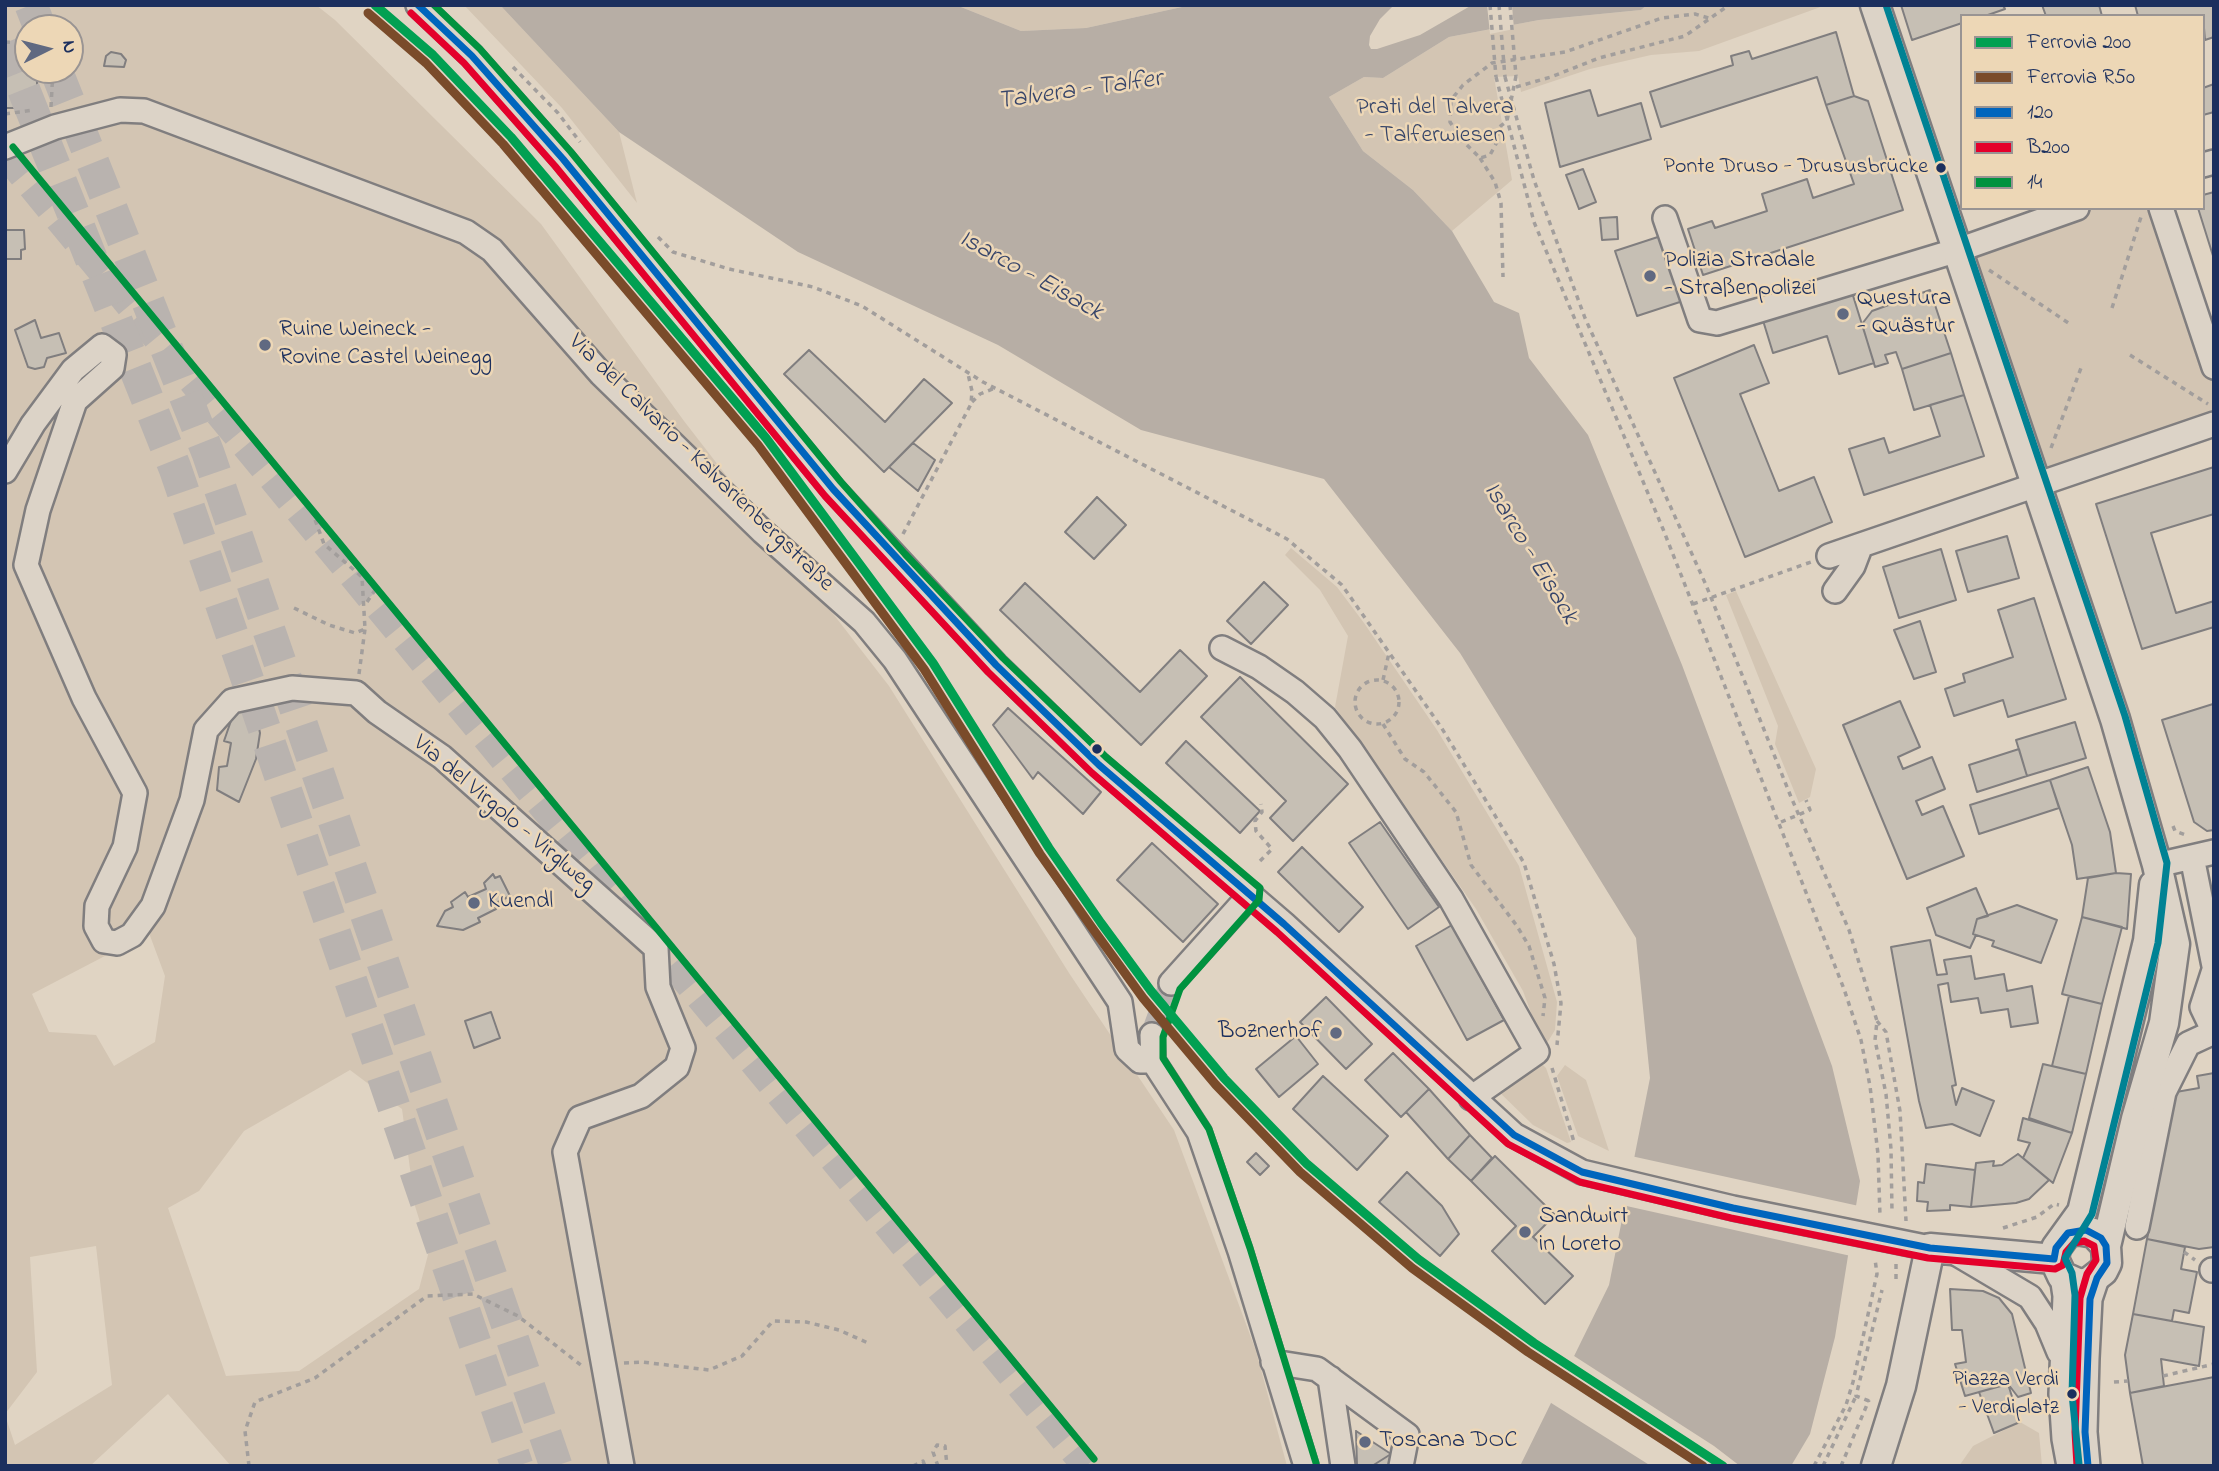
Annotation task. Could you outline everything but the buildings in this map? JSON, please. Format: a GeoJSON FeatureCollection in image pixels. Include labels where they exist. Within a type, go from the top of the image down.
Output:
{"type":"FeatureCollection","features":[{"type":"Feature","properties":{"kind":"main road"},"geometry":{"type":"LineString","coordinates":[[1875,5],[2115,719],[2157,865],[2175,944],[2164,1023],[2136,1119],[2106,1246],[2107,1263],[2097,1278],[2080,1283],[2058,1268],[1941,1249],[1876,1466]]}},
{"type":"Feature","properties":{"kind":"main road"},"geometry":{"type":"LineString","coordinates":[[2058,1268],[2056,1248],[2082,1212],[2148,941],[2157,865]]}},
{"type":"Feature","properties":{"kind":"main road"},"geometry":{"type":"LineString","coordinates":[[2068,1233],[2077,1230],[2094,1233],[2106,1246]]}},
{"type":"Feature","properties":{"kind":"street"},"geometry":{"type":"LineString","coordinates":[[418,5],[472,57],[563,159],[833,489],[996,665],[1099,765],[1251,894],[1399,1026],[1471,1098],[1514,1135],[1593,1175],[1868,1248],[1941,1249],[2030,1297],[2047,1323],[2062,1358]]}},
{"type":"Feature","properties":{"kind":"street","name":"Via del Calvario - Kalvarienbergstraße"},"geometry":{"type":"LineString","coordinates":[[5,147],[55,127],[120,110],[144,111],[466,232],[492,250],[601,373],[763,531],[864,622],[895,660],[1121,1002],[1127,1049],[1140,1061],[1153,1060]]}},
{"type":"Feature","properties":{"kind":"street"},"geometry":{"type":"LineString","coordinates":[[1665,218],[1700,320],[1707,323],[1738,317],[1958,250],[2071,210]]}},
{"type":"Feature","properties":{"kind":"street"},"geometry":{"type":"LineString","coordinates":[[2162,210],[2214,367]]}},
{"type":"Feature","properties":{"kind":"street"},"geometry":{"type":"LineString","coordinates":[[5,471],[33,424],[73,370],[102,346],[114,355],[111,368],[75,401],[38,510],[26,565],[84,698],[135,793],[125,847],[97,906],[96,926],[104,941],[117,943],[132,935],[153,906],[192,800],[206,730],[232,701],[292,688],[356,693]]}},
{"type":"Feature","properties":{"kind":"street"},"geometry":{"type":"LineString","coordinates":[[1829,556],[2214,424]]}},
{"type":"Feature","properties":{"kind":"street"},"geometry":{"type":"LineString","coordinates":[[1835,591],[1853,566],[1861,545]]}},
{"type":"Feature","properties":{"kind":"street"},"geometry":{"type":"LineString","coordinates":[[1222,648],[1259,667],[1325,718],[1367,774],[1451,899],[1544,1057],[1471,1098]]}},
{"type":"Feature","properties":{"kind":"street","name":"Via del Virgolo - Virglweg"},"geometry":{"type":"LineString","coordinates":[[356,693],[377,712],[442,757],[656,948],[658,987],[683,1048],[677,1068],[641,1096],[580,1118],[565,1153],[622,1466]]}},
{"type":"Feature","properties":{"kind":"street"},"geometry":{"type":"LineString","coordinates":[[2137,1227],[2164,1092],[2188,1044],[2214,1032],[2202,1007],[2214,968],[2203,854],[2157,865]]}},
{"type":"Feature","properties":{"kind":"street"},"geometry":{"type":"LineString","coordinates":[[1171,983],[1251,894]]}},
{"type":"Feature","properties":{"kind":"street"},"geometry":{"type":"LineString","coordinates":[[1152,1035],[1153,1060],[1162,1079],[1199,1132],[1306,1466]]}},
{"type":"Feature","properties":{"kind":"street"},"geometry":{"type":"LineString","coordinates":[[2058,1268],[2065,1296],[2062,1358],[2064,1439],[2069,1466]]}},
{"type":"Feature","properties":{"kind":"street"},"geometry":{"type":"LineString","coordinates":[[2088,1466],[2085,1432],[2087,1358],[2090,1299],[2097,1278]]}},
{"type":"Feature","properties":{"kind":"street"},"geometry":{"type":"LineString","coordinates":[[1273,1362],[1317,1369],[1407,1435],[1401,1466]]}},
{"type":"Feature","properties":{"kind":"street"},"geometry":{"type":"LineString","coordinates":[[1330,1378],[1343,1466]]}},
{"type":"Feature","properties":{"kind":"path"},"geometry":{"type":"LineString","coordinates":[[1490,5],[1496,78],[1534,222],[1781,822],[1861,1040],[1870,1086],[1878,1154],[1880,1216]]}},
{"type":"Feature","properties":{"kind":"path"},"geometry":{"type":"LineString","coordinates":[[1499,5],[1505,77],[1534,180],[1586,318],[1650,455],[1711,597],[1798,815],[1849,930],[1877,1021],[1886,1032],[1900,1111],[1906,1224]]}},
{"type":"Feature","properties":{"kind":"path"},"geometry":{"type":"LineString","coordinates":[[1480,158],[1490,155],[1497,142],[1498,128],[1507,121],[1516,87],[1510,5]]}},
{"type":"Feature","properties":{"kind":"path"},"geometry":{"type":"LineString","coordinates":[[1516,87],[1551,77],[1598,58],[1685,36],[1729,5]]}},
{"type":"Feature","properties":{"kind":"path"},"geometry":{"type":"LineString","coordinates":[[1503,277],[1502,203],[1495,182],[1480,158],[1450,122],[1451,100],[1463,85],[1492,63],[1565,52],[1662,18],[1695,13],[1712,19]]}},
{"type":"Feature","properties":{"kind":"path"},"geometry":{"type":"LineString","coordinates":[[511,65],[558,113],[581,144]]}},
{"type":"Feature","properties":{"kind":"path"},"geometry":{"type":"LineString","coordinates":[[5,114],[51,108],[52,84]]}},
{"type":"Feature","properties":{"kind":"path"},"geometry":{"type":"LineString","coordinates":[[2112,308],[2143,210]]}},
{"type":"Feature","properties":{"kind":"path"},"geometry":{"type":"LineString","coordinates":[[649,229],[673,252],[729,270],[813,287],[862,306],[995,388],[1287,540],[1342,585],[1441,727],[1524,863],[1554,964],[1561,1003],[1559,1038],[1544,1057]]}},
{"type":"Feature","properties":{"kind":"path"},"geometry":{"type":"LineString","coordinates":[[1958,250],[2070,324]]}},
{"type":"Feature","properties":{"kind":"path"},"geometry":{"type":"LineString","coordinates":[[2130,355],[2214,408]]}},
{"type":"Feature","properties":{"kind":"path"},"geometry":{"type":"LineString","coordinates":[[2049,454],[2081,368]]}},
{"type":"Feature","properties":{"kind":"path"},"geometry":{"type":"LineString","coordinates":[[967,372],[972,391],[971,404]]}},
{"type":"Feature","properties":{"kind":"path"},"geometry":{"type":"LineString","coordinates":[[891,553],[950,449],[971,404],[980,394],[995,388]]}},
{"type":"Feature","properties":{"kind":"path"},"geometry":{"type":"LineString","coordinates":[[314,517],[324,544],[362,577],[366,604],[365,629],[356,693]]}},
{"type":"Feature","properties":{"kind":"path"},"geometry":{"type":"LineString","coordinates":[[1692,604],[1829,556]]}},
{"type":"Feature","properties":{"kind":"path"},"geometry":{"type":"LineString","coordinates":[[366,604],[377,587]]}},
{"type":"Feature","properties":{"kind":"path"},"geometry":{"type":"LineString","coordinates":[[294,608],[329,625],[355,633],[365,629]]}},
{"type":"Feature","properties":{"kind":"path"},"geometry":{"type":"LineString","coordinates":[[1383,680],[1389,653]]}},
{"type":"Feature","properties":{"kind":"path"},"geometry":{"type":"LineString","coordinates":[[1383,680],[1392,684],[1400,701],[1398,711],[1383,724],[1372,724],[1362,718],[1355,700],[1357,692],[1368,681],[1383,680]]}},
{"type":"Feature","properties":{"kind":"path"},"geometry":{"type":"LineString","coordinates":[[1383,724],[1405,759],[1424,772],[1456,812],[1471,865],[1529,946],[1545,998],[1541,1025],[1536,1032],[1575,1147]]}},
{"type":"Feature","properties":{"kind":"path"},"geometry":{"type":"LineString","coordinates":[[1781,822],[1810,810],[1806,800]]}},
{"type":"Feature","properties":{"kind":"path"},"geometry":{"type":"LineString","coordinates":[[1260,861],[1272,849],[1256,831],[1255,821],[1262,812],[1261,804]]}},
{"type":"Feature","properties":{"kind":"path"},"geometry":{"type":"LineString","coordinates":[[1877,1021],[1875,1040],[1886,1094],[1891,1149],[1892,1213]]}},
{"type":"Feature","properties":{"kind":"path"},"geometry":{"type":"LineString","coordinates":[[2001,1229],[2037,1217],[2054,1204]]}},
{"type":"Feature","properties":{"kind":"path"},"geometry":{"type":"LineString","coordinates":[[1868,1248],[1880,1254]]}},
{"type":"Feature","properties":{"kind":"path"},"geometry":{"type":"LineString","coordinates":[[1814,1466],[1846,1405],[1853,1382],[1877,1274],[1878,1265],[1868,1248]]}},
{"type":"Feature","properties":{"kind":"path"},"geometry":{"type":"LineString","coordinates":[[1889,1256],[1896,1263],[1896,1293]]}},
{"type":"Feature","properties":{"kind":"path"},"geometry":{"type":"LineString","coordinates":[[1823,1466],[1861,1384],[1882,1290]]}},
{"type":"Feature","properties":{"kind":"path"},"geometry":{"type":"LineString","coordinates":[[249,1466],[245,1431],[255,1402],[315,1378],[427,1296],[473,1294],[518,1316],[583,1367],[642,1362],[709,1370],[742,1356],[773,1321],[806,1322],[868,1343]]}},
{"type":"Feature","properties":{"kind":"path"},"geometry":{"type":"LineString","coordinates":[[2163,1376],[2214,1364]]}},
{"type":"Feature","properties":{"kind":"path"},"geometry":{"type":"LineString","coordinates":[[2114,1382],[2128,1381]]}},
{"type":"Feature","properties":{"kind":"path"},"geometry":{"type":"LineString","coordinates":[[1853,1382],[1861,1384]]}},
{"type":"Feature","properties":{"kind":"path"},"geometry":{"type":"LineString","coordinates":[[1841,1466],[1874,1390]]}},
{"type":"Feature","properties":{"kind":"path"},"geometry":{"type":"LineString","coordinates":[[1856,1396],[1868,1401]]}},
{"type":"Feature","properties":{"kind":"path"},"geometry":{"type":"LineString","coordinates":[[1846,1405],[1851,1408]]}},
{"type":"Feature","properties":{"kind":"path"},"geometry":{"type":"LineString","coordinates":[[938,1466],[933,1452],[937,1445],[945,1446],[947,1466]]}},
{"type":"Feature","properties":{"kind":"path"},"geometry":{"type":"LineString","coordinates":[[913,1466],[923,1461],[925,1466]]}},
{"type":"Feature","properties":{"kind":"green space"},"geometry":{"type":"Polygon","coordinates":[[[5,5],[316,5],[335,20],[541,224],[684,421],[889,686],[1069,973],[1174,1130],[1256,1351],[1287,1466],[231,1466],[168,1394],[90,1466],[5,1466],[5,1415],[15,1445],[112,1385],[96,1246],[30,1257],[37,1372],[5,1414],[5,5]],[[149,933],[32,994],[49,1032],[96,1035],[114,1066],[155,1042],[165,976],[149,933]],[[350,1070],[244,1131],[199,1191],[168,1208],[226,1376],[299,1371],[419,1289],[429,1251],[415,1206],[402,1109],[350,1070]]]}},
{"type":"Feature","properties":{"kind":"green space"},"geometry":{"type":"Polygon","coordinates":[[[464,5],[500,5],[619,132],[637,203],[562,108],[464,5]]]}},
{"type":"Feature","properties":{"kind":"green space"},"geometry":{"type":"Polygon","coordinates":[[[956,5],[1191,5],[1086,28],[1021,31],[956,5]]]}},
{"type":"Feature","properties":{"kind":"green space","name":"Prati del Talvera - Talferwiesen"},"geometry":{"type":"Polygon","coordinates":[[[1647,5],[1826,5],[1699,51],[1651,55],[1590,69],[1521,92],[1518,76],[1494,77],[1512,180],[1452,231],[1413,190],[1363,151],[1329,97],[1364,77],[1383,78],[1449,37],[1539,20],[1641,10],[1647,5]]]}},
{"type":"Feature","properties":{"kind":"green space"},"geometry":{"type":"Polygon","coordinates":[[[2071,210],[2162,210],[2214,367],[2214,424],[2037,483],[1958,250],[2071,210]]]}},
{"type":"Feature","properties":{"kind":"green space"},"geometry":{"type":"Polygon","coordinates":[[[1291,548],[1337,587],[1364,623],[1437,730],[1519,866],[1557,1002],[1555,1030],[1544,1048],[1523,991],[1476,909],[1335,707],[1348,636],[1320,590],[1285,555],[1291,548]]]}},
{"type":"Feature","properties":{"kind":"green space"},"geometry":{"type":"Polygon","coordinates":[[[1736,591],[1816,769],[1810,797],[1799,803],[1775,744],[1778,726],[1726,595],[1736,591]]]}},
{"type":"Feature","properties":{"kind":"green space"},"geometry":{"type":"Polygon","coordinates":[[[1537,1059],[1546,1068],[1571,1142],[1567,1143],[1533,1125],[1492,1085],[1537,1059]]]}},
{"type":"Feature","properties":{"kind":"green space"},"geometry":{"type":"Polygon","coordinates":[[[1565,1065],[1586,1080],[1609,1151],[1578,1136],[1557,1076],[1565,1065]]]}},
{"type":"Feature","properties":{"kind":"green space"},"geometry":{"type":"Polygon","coordinates":[[[2020,1422],[2039,1433],[2042,1466],[1959,1466],[1973,1446],[2020,1422]]]}},
{"type":"Feature","properties":{"kind":"water"},"geometry":{"type":"Polygon","coordinates":[[[500,5],[956,5],[1021,31],[1086,28],[1191,5],[1394,5],[1380,19],[1370,36],[1371,49],[1377,49],[1420,35],[1472,5],[1647,5],[1641,10],[1539,20],[1449,37],[1383,78],[1364,77],[1329,97],[1363,151],[1413,190],[1452,231],[1494,302],[1519,313],[1529,358],[1588,435],[1682,665],[1832,1066],[1860,1181],[1835,1337],[1810,1434],[1791,1466],[1520,1466],[1609,1285],[1650,1078],[1636,938],[1460,653],[1324,479],[1141,430],[998,345],[798,252],[619,132],[500,5]]]}},
{"type":"Feature","properties":{"kind":"pier"},"geometry":{"type":"Polygon","coordinates":[[[1487,5],[1512,5],[1514,29],[1490,34],[1487,5]]]}},
{"type":"Feature","properties":{"kind":"pier"},"geometry":{"type":"Polygon","coordinates":[[[1631,1156],[1859,1206],[1851,1256],[1622,1205],[1631,1156]]]}},
{"type":"Feature","properties":{"kind":"pier"},"geometry":{"type":"Polygon","coordinates":[[[1571,1354],[1714,1446],[1740,1466],[1651,1466],[1548,1401],[1571,1354]]]}},
{"type":"Feature","properties":{"kind":"tunnel"},"geometry":{"type":"LineString","coordinates":[[31,5],[35,14]]}},
{"type":"Feature","properties":{"kind":"tunnel"},"geometry":{"type":"LineString","coordinates":[[5,43],[175,468],[517,1466]]}},
{"type":"Feature","properties":{"kind":"tunnel"},"geometry":{"type":"LineString","coordinates":[[62,84],[208,453],[556,1466]]}},
{"type":"Feature","properties":{"kind":"tunnel"},"geometry":{"type":"LineString","coordinates":[[5,154],[1086,1466]]}},
{"type":"Feature","properties":{"kind":"tunnel"},"geometry":{"type":"LineString","coordinates":[[1152,1035],[1171,983]]}},
{"type":"Feature","properties":{"kind":"rail line","name":"200"},"geometry":{"type":"LineString","coordinates":[[375,5],[433,55],[511,137],[766,438],[933,663],[1049,848],[1101,923],[1151,991],[1224,1078],[1307,1164],[1418,1259],[1534,1343],[1723,1466]]}},
{"type":"Feature","properties":{"kind":"rail line","name":"R50"},"geometry":{"type":"LineString","coordinates":[[368,13],[426,63],[503,144],[758,445],[924,669],[1040,854],[1093,929],[1143,998],[1216,1085],[1300,1172],[1412,1268],[1528,1352],[1703,1466]]}},
{"type":"Feature","properties":{"kind":"transit line","name":"120"},"geometry":{"type":"LineString","coordinates":[[418,5],[472,56],[563,159],[833,489],[996,665],[1099,765],[1284,924],[1514,1135],[1582,1172],[1733,1208],[1930,1248],[2054,1259],[2056,1248],[2068,1233],[2086,1230],[2101,1238],[2106,1246],[2107,1263],[2097,1278],[2090,1299],[2085,1432],[2088,1466]]}},
{"type":"Feature","properties":{"kind":"transit line","name":"14"},"geometry":{"type":"LineString","coordinates":[[434,5],[480,49],[571,152],[841,482],[905,554],[1003,658],[1106,757],[1260,888],[1259,900],[1180,989],[1163,1037],[1163,1058],[1209,1129],[1250,1248],[1316,1463]]}},
{"type":"Feature","properties":{"kind":"transit line"},"geometry":{"type":"LineString","coordinates":[[1886,5],[2125,716],[2167,863],[2158,943],[2092,1214],[2065,1258],[2072,1273],[2075,1295],[2072,1394],[2079,1464]]}},
{"type":"Feature","properties":{"kind":"transit line","name":"B200"},"geometry":{"type":"LineString","coordinates":[[411,13],[464,63],[555,166],[825,496],[988,672],[1092,773],[1277,932],[1508,1144],[1580,1182],[1731,1218],[1928,1258],[2055,1269],[2063,1265],[2066,1252],[2074,1243],[2084,1241],[2094,1246],[2096,1260],[2087,1274],[2080,1298],[2075,1432],[2077,1466]]}},
{"type":"Feature","properties":{"kind":"transit line","name":"14"},"geometry":{"type":"LineString","coordinates":[[13,147],[1094,1459]]}},
{"type":"Feature","properties":{"kind":"place","name":"Ponte Druso - Drususbrücke"},"geometry":{"type":"Point","coordinates":[1941,168]}},
{"type":"Feature","properties":{"kind":"place","name":"Polizia Stradale - Straßenpolizei"},"geometry":{"type":"Point","coordinates":[1650,276]}},
{"type":"Feature","properties":{"kind":"place","name":"Questura - Quästur"},"geometry":{"type":"Point","coordinates":[1843,314]}},
{"type":"Feature","properties":{"kind":"place","name":"Ruine Weineck - Rovine Castel Weinegg"},"geometry":{"type":"Point","coordinates":[265,345]}},
{"type":"Feature","properties":{"kind":"place","name":"Kuendl"},"geometry":{"type":"Point","coordinates":[474,903]}},
{"type":"Feature","properties":{"kind":"place","name":"Boznerhof"},"geometry":{"type":"Point","coordinates":[1336,1033]}},
{"type":"Feature","properties":{"kind":"place","name":"Sandwirt in Loreto"},"geometry":{"type":"Point","coordinates":[1525,1232]}},
{"type":"Feature","properties":{"kind":"place","name":"Piazza Verdi - Verdiplatz"},"geometry":{"type":"Point","coordinates":[2072,1394]}},
{"type":"Feature","properties":{"kind":"place","name":"Toscana DOC"},"geometry":{"type":"Point","coordinates":[1365,1442]}},
{"type":"Feature","properties":{"kind":"water label","name":"Talvera - Talfer"},"geometry":{"type":"Point","coordinates":[1080,92]}},
{"type":"Feature","properties":{"kind":"water label","name":"Isarco - Eisack"},"geometry":{"type":"Point","coordinates":[1030,277]}},
{"type":"Feature","properties":{"kind":"water label","name":"Isarco - Eisack"},"geometry":{"type":"Point","coordinates":[1529,554]}}]}
